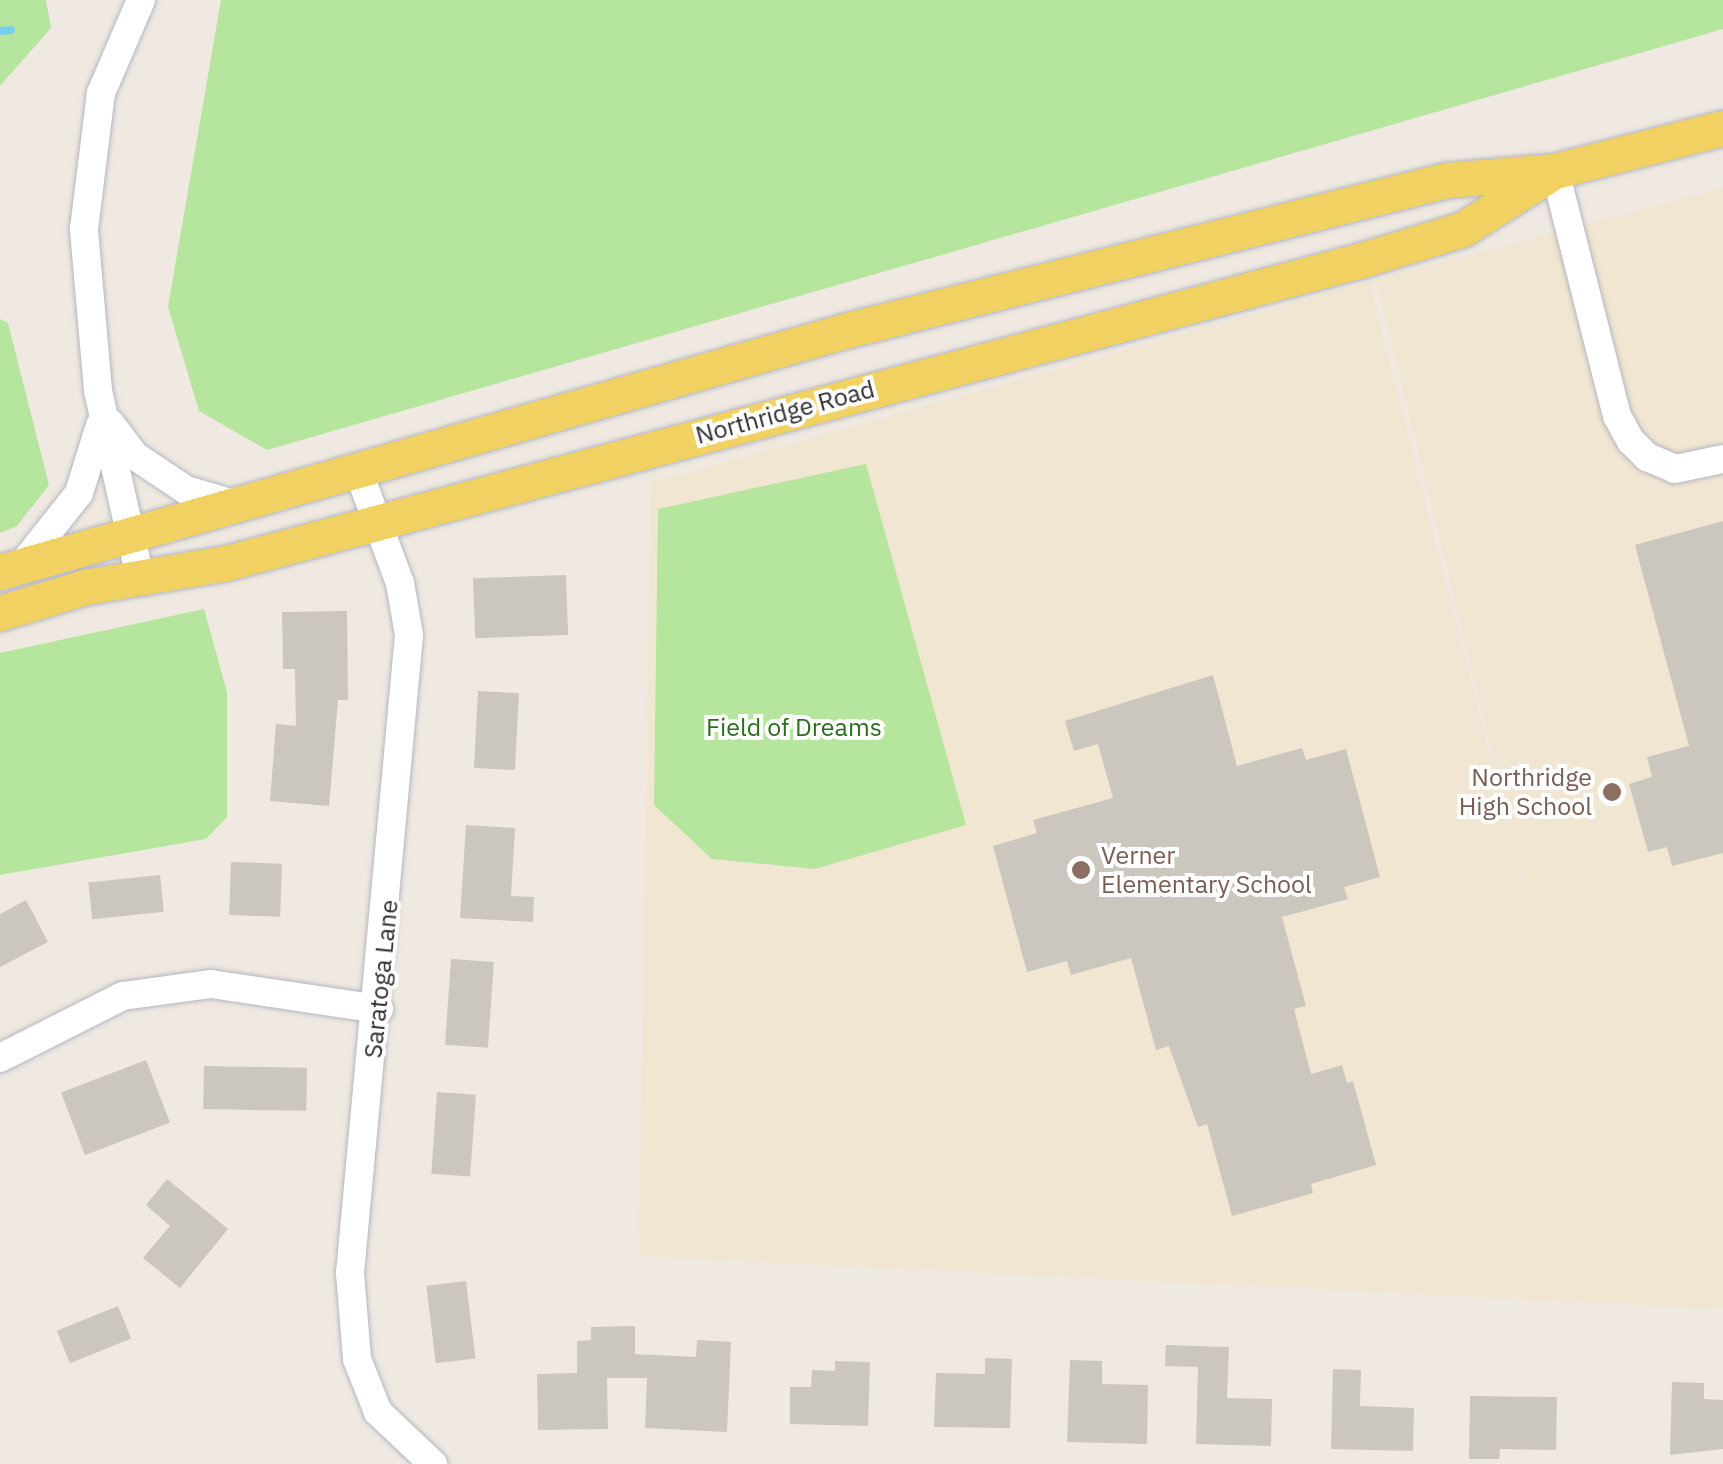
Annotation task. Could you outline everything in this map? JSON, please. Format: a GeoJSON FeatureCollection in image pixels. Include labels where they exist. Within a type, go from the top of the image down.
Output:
{"type":"FeatureCollection","features":[{"type":"Feature","properties":{"kind":"main road","name":"Northridge Road"},"geometry":{"type":"LineString","coordinates":[[11,568],[358,473],[867,325],[1447,180],[1555,171],[1723,128]]}},
{"type":"Feature","properties":{"kind":"main road","name":"Northridge Road"},"geometry":{"type":"LineString","coordinates":[[0,613],[140,577],[226,563],[1365,259],[1463,228],[1555,171]]}},
{"type":"Feature","properties":{"kind":"street"},"geometry":{"type":"LineString","coordinates":[[140,577],[103,413],[84,229],[101,93],[141,0]]}},
{"type":"Feature","properties":{"kind":"street"},"geometry":{"type":"LineString","coordinates":[[1555,171],[1617,416],[1631,441],[1646,457],[1675,469],[1723,459]]}},
{"type":"Feature","properties":{"kind":"street"},"geometry":{"type":"LineString","coordinates":[[103,413],[135,456],[186,490],[237,505]]}},
{"type":"Feature","properties":{"kind":"street"},"geometry":{"type":"LineString","coordinates":[[11,568],[79,493],[103,413]]}},
{"type":"Feature","properties":{"kind":"street","name":"Saratoga Lane"},"geometry":{"type":"LineString","coordinates":[[358,473],[400,583],[409,635],[379,1009],[350,1273],[358,1359],[378,1412],[431,1464]]}},
{"type":"Feature","properties":{"kind":"street"},"geometry":{"type":"LineString","coordinates":[[0,1058],[124,996],[211,984],[379,1009]]}},
{"type":"Feature","properties":{"kind":"shaded area","name":"Verner Elementary School"},"geometry":{"type":"Polygon","coordinates":[[[1723,188],[1723,1309],[639,1256],[651,483],[1369,282],[1574,1087],[1376,280],[1723,188]]]}},
{"type":"Feature","properties":{"kind":"green space"},"geometry":{"type":"Polygon","coordinates":[[[0,0],[46,0],[51,28],[0,86],[0,0]]]}},
{"type":"Feature","properties":{"kind":"green space"},"geometry":{"type":"Polygon","coordinates":[[[221,0],[1723,0],[1723,29],[267,450],[199,411],[168,307],[221,0]]]}},
{"type":"Feature","properties":{"kind":"green space"},"geometry":{"type":"Polygon","coordinates":[[[0,319],[8,323],[49,485],[17,526],[0,533],[0,319]]]}},
{"type":"Feature","properties":{"kind":"green space","name":"Field of Dreams"},"geometry":{"type":"Polygon","coordinates":[[[866,464],[966,825],[815,869],[712,859],[654,805],[658,509],[866,464]]]}},
{"type":"Feature","properties":{"kind":"green space"},"geometry":{"type":"Polygon","coordinates":[[[204,609],[227,692],[227,817],[206,839],[0,875],[0,653],[204,609]]]}},
{"type":"Feature","properties":{"kind":"building"},"geometry":{"type":"Polygon","coordinates":[[[1723,521],[1723,853],[1672,866],[1667,847],[1648,852],[1629,784],[1652,777],[1647,757],[1689,746],[1635,545],[1723,521]]]}},
{"type":"Feature","properties":{"kind":"building"},"geometry":{"type":"Polygon","coordinates":[[[566,575],[568,635],[475,638],[473,578],[566,575]]]}},
{"type":"Feature","properties":{"kind":"building"},"geometry":{"type":"Polygon","coordinates":[[[347,611],[348,700],[338,700],[329,806],[270,801],[276,724],[296,726],[295,669],[283,669],[282,612],[347,611]]]}},
{"type":"Feature","properties":{"kind":"building"},"geometry":{"type":"Polygon","coordinates":[[[1213,675],[1237,766],[1302,748],[1306,760],[1346,749],[1380,877],[1344,887],[1348,899],[1282,917],[1306,1006],[1294,1009],[1311,1074],[1342,1065],[1347,1083],[1353,1081],[1376,1165],[1311,1184],[1313,1193],[1232,1216],[1207,1124],[1198,1127],[1169,1046],[1156,1050],[1131,958],[1071,975],[1067,961],[1027,972],[993,846],[1037,833],[1033,820],[1113,798],[1098,744],[1074,751],[1065,721],[1213,675]]]}},
{"type":"Feature","properties":{"kind":"building"},"geometry":{"type":"Polygon","coordinates":[[[478,691],[519,693],[515,770],[474,768],[478,691]]]}},
{"type":"Feature","properties":{"kind":"building"},"geometry":{"type":"Polygon","coordinates":[[[466,825],[515,828],[511,896],[534,897],[533,922],[460,918],[466,825]]]}},
{"type":"Feature","properties":{"kind":"building"},"geometry":{"type":"Polygon","coordinates":[[[231,862],[282,864],[280,917],[229,915],[231,862]]]}},
{"type":"Feature","properties":{"kind":"building"},"geometry":{"type":"Polygon","coordinates":[[[160,875],[164,912],[92,919],[88,883],[160,875]]]}},
{"type":"Feature","properties":{"kind":"building"},"geometry":{"type":"Polygon","coordinates":[[[26,900],[48,942],[0,967],[0,914],[26,900]]]}},
{"type":"Feature","properties":{"kind":"building"},"geometry":{"type":"Polygon","coordinates":[[[451,959],[494,962],[488,1048],[445,1045],[451,959]]]}},
{"type":"Feature","properties":{"kind":"building"},"geometry":{"type":"Polygon","coordinates":[[[146,1060],[170,1123],[85,1155],[61,1093],[146,1060]]]}},
{"type":"Feature","properties":{"kind":"building"},"geometry":{"type":"Polygon","coordinates":[[[204,1066],[307,1068],[306,1111],[203,1109],[204,1066]]]}},
{"type":"Feature","properties":{"kind":"building"},"geometry":{"type":"Polygon","coordinates":[[[437,1092],[476,1095],[470,1177],[431,1174],[437,1092]]]}},
{"type":"Feature","properties":{"kind":"building"},"geometry":{"type":"Polygon","coordinates":[[[167,1179],[228,1229],[180,1288],[143,1258],[170,1226],[146,1205],[167,1179]]]}},
{"type":"Feature","properties":{"kind":"building"},"geometry":{"type":"Polygon","coordinates":[[[466,1281],[476,1358],[436,1363],[426,1286],[466,1281]]]}},
{"type":"Feature","properties":{"kind":"building"},"geometry":{"type":"Polygon","coordinates":[[[118,1306],[131,1338],[70,1363],[57,1331],[118,1306]]]}},
{"type":"Feature","properties":{"kind":"building"},"geometry":{"type":"Polygon","coordinates":[[[635,1326],[635,1354],[696,1357],[697,1340],[731,1342],[727,1432],[645,1428],[647,1378],[607,1378],[608,1429],[538,1430],[537,1374],[577,1373],[577,1341],[591,1340],[591,1327],[635,1326]]]}},
{"type":"Feature","properties":{"kind":"building"},"geometry":{"type":"Polygon","coordinates":[[[1166,1345],[1229,1347],[1227,1398],[1272,1399],[1271,1446],[1196,1444],[1198,1367],[1165,1366],[1166,1345]]]}},
{"type":"Feature","properties":{"kind":"building"},"geometry":{"type":"Polygon","coordinates":[[[985,1358],[1012,1359],[1010,1428],[934,1427],[936,1373],[985,1374],[985,1358]]]}},
{"type":"Feature","properties":{"kind":"building"},"geometry":{"type":"Polygon","coordinates":[[[1070,1360],[1102,1361],[1102,1384],[1148,1385],[1147,1444],[1067,1442],[1070,1360]]]}},
{"type":"Feature","properties":{"kind":"building"},"geometry":{"type":"Polygon","coordinates":[[[835,1361],[870,1362],[868,1426],[790,1424],[790,1387],[811,1387],[812,1370],[835,1371],[835,1361]]]}},
{"type":"Feature","properties":{"kind":"building"},"geometry":{"type":"Polygon","coordinates":[[[1333,1369],[1361,1370],[1360,1406],[1414,1408],[1413,1451],[1331,1449],[1333,1369]]]}},
{"type":"Feature","properties":{"kind":"building"},"geometry":{"type":"Polygon","coordinates":[[[1672,1382],[1704,1383],[1704,1399],[1723,1400],[1723,1449],[1670,1455],[1672,1382]]]}},
{"type":"Feature","properties":{"kind":"building"},"geometry":{"type":"Polygon","coordinates":[[[1470,1396],[1557,1397],[1556,1450],[1500,1449],[1499,1459],[1469,1459],[1470,1396]]]}},
{"type":"Feature","properties":{"kind":"waterway"},"geometry":{"type":"LineString","coordinates":[[0,31],[11,30]]}},
{"type":"Feature","properties":{"kind":"place","name":"Northridge High School"},"geometry":{"type":"Point","coordinates":[1612,792]}},
{"type":"Feature","properties":{"kind":"place","name":"Verner Elementary School"},"geometry":{"type":"Point","coordinates":[1081,870]}}]}
